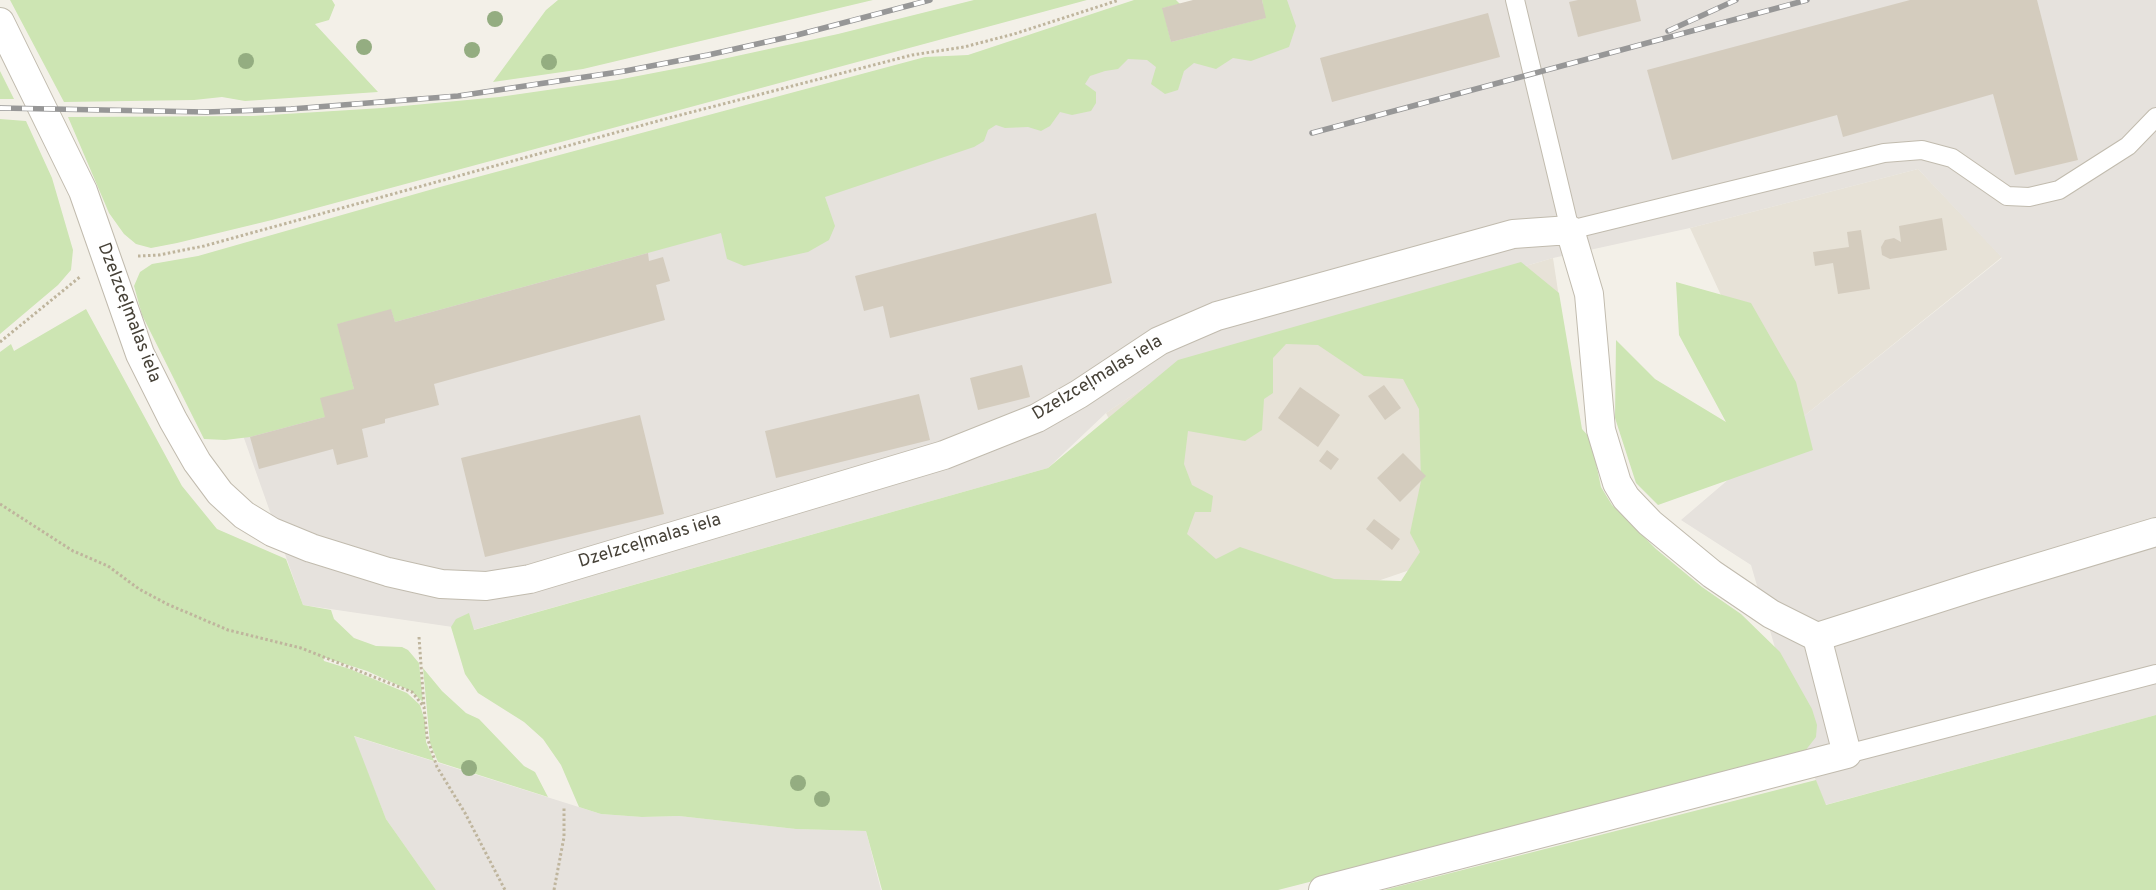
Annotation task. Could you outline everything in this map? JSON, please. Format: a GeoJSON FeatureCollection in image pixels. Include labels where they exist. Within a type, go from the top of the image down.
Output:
{"type":"FeatureCollection","features":[{"type":"Feature","properties":{"kind":"street","name":"Dzelzceļmalas iela"},"geometry":{"type":"LineString","coordinates":[[0,22],[83,191],[140,354],[172,420],[197,462],[220,493],[244,515],[272,532],[311,548],[388,572],[441,584],[486,586],[530,579],[944,455],[1037,418],[1079,394],[1159,341],[1217,316],[1513,234],[1570,230]]}},
{"type":"Feature","properties":{"kind":"street"},"geometry":{"type":"LineString","coordinates":[[1570,230],[1589,294],[1596,394],[1601,430],[1617,483],[1626,498],[1650,523],[1712,574],[1771,614],[1816,637],[2156,532]]}},
{"type":"Feature","properties":{"kind":"street"},"geometry":{"type":"LineString","coordinates":[[1323,890],[1847,754],[1816,637]]}},
{"type":"Feature","properties":{"kind":"lane"},"geometry":{"type":"LineString","coordinates":[[1516,0],[1570,230],[1884,153],[1922,150],[1952,158],[2007,196],[2030,197],[2059,190],[2128,146],[2156,117]]}},
{"type":"Feature","properties":{"kind":"lane"},"geometry":{"type":"LineString","coordinates":[[1847,754],[2156,674]]}},
{"type":"Feature","properties":{"kind":"path"},"geometry":{"type":"LineString","coordinates":[[0,342],[106,257],[159,255],[204,246],[664,119],[912,55],[964,47],[1006,36],[1119,0]]}},
{"type":"Feature","properties":{"kind":"path"},"geometry":{"type":"LineString","coordinates":[[0,504],[73,551],[108,566],[139,589],[167,604],[228,630],[300,648],[412,692],[424,708]]}},
{"type":"Feature","properties":{"kind":"path"},"geometry":{"type":"LineString","coordinates":[[419,637],[424,708],[430,749],[437,766],[466,812],[505,890]]}},
{"type":"Feature","properties":{"kind":"path"},"geometry":{"type":"LineString","coordinates":[[554,890],[564,837],[564,806]]}},
{"type":"Feature","properties":{"kind":"shaded area"},"geometry":{"type":"Polygon","coordinates":[[[1286,0],[2156,0],[2156,715],[1825,805],[1805,751],[1751,565],[1681,520],[1784,432],[2002,258],[1918,169],[1690,228],[1553,258],[1173,368],[1106,413],[1048,468],[473,630],[303,605],[193,294],[1286,0]]]}},
{"type":"Feature","properties":{"kind":"shaded area"},"geometry":{"type":"Polygon","coordinates":[[[1918,169],[2002,257],[1784,432],[1690,228],[1918,169]]]}},
{"type":"Feature","properties":{"kind":"shaded area"},"geometry":{"type":"Polygon","coordinates":[[[1553,258],[1591,508],[1217,636],[1106,413],[1173,368],[1553,258]]]}},
{"type":"Feature","properties":{"kind":"shaded area"},"geometry":{"type":"Polygon","coordinates":[[[353,736],[601,814],[642,817],[679,816],[796,829],[866,831],[881,890],[436,890],[386,819],[353,736]]]}},
{"type":"Feature","properties":{"kind":"green space"},"geometry":{"type":"Polygon","coordinates":[[[10,0],[332,0],[335,5],[329,20],[315,24],[378,92],[245,101],[222,97],[194,100],[64,102],[10,0]]]}},
{"type":"Feature","properties":{"kind":"green space"},"geometry":{"type":"Polygon","coordinates":[[[558,0],[873,0],[583,69],[493,82],[546,10],[558,0]]]}},
{"type":"Feature","properties":{"kind":"green space"},"geometry":{"type":"Polygon","coordinates":[[[974,0],[1087,0],[272,220],[151,248],[136,244],[124,234],[109,213],[68,117],[253,116],[382,108],[499,97],[617,80],[695,65],[838,34],[974,0]]]}},
{"type":"Feature","properties":{"kind":"green space"},"geometry":{"type":"Polygon","coordinates":[[[1134,0],[1176,0],[1180,4],[1163,8],[1171,42],[1265,18],[1262,0],[1287,0],[1296,26],[1289,47],[1251,61],[1233,58],[1216,69],[1194,63],[1184,71],[1178,90],[1165,94],[1151,84],[1156,67],[1147,60],[1128,59],[1118,69],[1090,76],[1085,84],[1096,92],[1096,103],[1091,111],[1072,115],[1060,112],[1050,126],[1041,131],[1028,127],[1005,128],[996,125],[988,130],[984,141],[974,147],[825,197],[835,226],[829,240],[808,252],[744,266],[727,259],[721,233],[395,322],[391,310],[338,324],[354,389],[325,417],[250,437],[225,440],[204,439],[142,315],[134,286],[140,272],[152,264],[198,256],[440,187],[925,57],[968,55],[1134,0]]]}},
{"type":"Feature","properties":{"kind":"green space"},"geometry":{"type":"Polygon","coordinates":[[[0,71],[14,99],[0,99],[0,71]]]}},
{"type":"Feature","properties":{"kind":"green space"},"geometry":{"type":"Polygon","coordinates":[[[0,119],[26,121],[52,178],[73,250],[71,270],[58,285],[0,334],[0,119]]]}},
{"type":"Feature","properties":{"kind":"green space"},"geometry":{"type":"Polygon","coordinates":[[[1521,262],[1559,293],[1582,429],[1591,439],[1601,487],[1612,505],[1656,549],[1702,587],[1741,614],[1780,652],[1812,709],[1817,725],[1816,737],[1805,751],[1755,768],[1278,890],[882,890],[866,831],[796,829],[679,816],[642,817],[601,814],[579,807],[561,765],[543,739],[524,722],[478,693],[465,674],[451,627],[456,619],[469,613],[474,630],[1048,468],[1178,360],[1521,262]],[[1286,344],[1273,358],[1273,393],[1264,399],[1262,430],[1245,441],[1188,431],[1184,464],[1192,485],[1213,496],[1211,512],[1195,512],[1187,534],[1216,559],[1240,547],[1334,579],[1401,581],[1420,552],[1410,533],[1421,481],[1419,409],[1403,379],[1364,376],[1318,345],[1286,344]]]}},
{"type":"Feature","properties":{"kind":"green space"},"geometry":{"type":"Polygon","coordinates":[[[1676,282],[1751,303],[1796,382],[1813,450],[1658,505],[1636,483],[1615,418],[1616,340],[1655,379],[1726,422],[1679,335],[1676,282]]]}},
{"type":"Feature","properties":{"kind":"green space"},"geometry":{"type":"Polygon","coordinates":[[[86,309],[182,486],[217,529],[286,559],[303,605],[331,610],[334,619],[354,638],[376,646],[402,647],[408,650],[419,663],[423,702],[411,691],[367,671],[323,657],[324,661],[350,669],[407,693],[420,705],[425,721],[426,742],[434,761],[354,736],[386,819],[436,890],[0,890],[0,352],[11,344],[14,351],[86,309]]]}},
{"type":"Feature","properties":{"kind":"green space"},"geometry":{"type":"Polygon","coordinates":[[[423,668],[442,691],[466,713],[479,719],[524,766],[535,772],[548,797],[438,762],[430,743],[423,668]]]}},
{"type":"Feature","properties":{"kind":"green space"},"geometry":{"type":"Polygon","coordinates":[[[2156,715],[2156,890],[1384,890],[1816,780],[1826,805],[2156,715]]]}},
{"type":"Feature","properties":{"kind":"building"},"geometry":{"type":"Polygon","coordinates":[[[1193,0],[1262,0],[1266,18],[1171,42],[1162,8],[1193,0]]]}},
{"type":"Feature","properties":{"kind":"building"},"geometry":{"type":"Polygon","coordinates":[[[1578,0],[1636,0],[1641,21],[1578,37],[1569,2],[1578,0]]]}},
{"type":"Feature","properties":{"kind":"building"},"geometry":{"type":"Polygon","coordinates":[[[1910,0],[2037,0],[2078,160],[2015,175],[1993,94],[1843,137],[1837,115],[1672,160],[1647,70],[1910,0]]]}},
{"type":"Feature","properties":{"kind":"building"},"geometry":{"type":"Polygon","coordinates":[[[1488,13],[1500,57],[1332,102],[1320,58],[1488,13]]]}},
{"type":"Feature","properties":{"kind":"building"},"geometry":{"type":"Polygon","coordinates":[[[1096,213],[1112,283],[890,338],[883,306],[864,311],[855,276],[1096,213]]]}},
{"type":"Feature","properties":{"kind":"building"},"geometry":{"type":"Polygon","coordinates":[[[1942,218],[1947,250],[1890,259],[1882,255],[1881,247],[1885,240],[1894,238],[1901,242],[1899,226],[1942,218]]]}},
{"type":"Feature","properties":{"kind":"building"},"geometry":{"type":"Polygon","coordinates":[[[1861,230],[1870,289],[1838,294],[1833,263],[1815,266],[1813,252],[1849,247],[1847,232],[1861,230]]]}},
{"type":"Feature","properties":{"kind":"building"},"geometry":{"type":"Polygon","coordinates":[[[648,253],[649,261],[663,257],[670,281],[656,285],[665,320],[434,384],[439,405],[385,419],[385,423],[362,429],[368,457],[337,465],[333,449],[259,469],[250,437],[325,417],[320,398],[354,389],[337,324],[391,309],[395,322],[648,253]]]}},
{"type":"Feature","properties":{"kind":"building"},"geometry":{"type":"Polygon","coordinates":[[[1022,365],[1030,397],[978,410],[970,378],[1022,365]]]}},
{"type":"Feature","properties":{"kind":"building"},"geometry":{"type":"Polygon","coordinates":[[[1384,385],[1401,408],[1385,420],[1368,396],[1384,385]]]}},
{"type":"Feature","properties":{"kind":"building"},"geometry":{"type":"Polygon","coordinates":[[[1300,387],[1340,415],[1318,447],[1278,418],[1300,387]]]}},
{"type":"Feature","properties":{"kind":"building"},"geometry":{"type":"Polygon","coordinates":[[[919,394],[930,440],[776,478],[765,431],[919,394]]]}},
{"type":"Feature","properties":{"kind":"building"},"geometry":{"type":"Polygon","coordinates":[[[640,415],[664,514],[485,557],[461,458],[640,415]]]}},
{"type":"Feature","properties":{"kind":"building"},"geometry":{"type":"Polygon","coordinates":[[[1327,450],[1339,459],[1331,470],[1319,461],[1327,450]]]}},
{"type":"Feature","properties":{"kind":"building"},"geometry":{"type":"Polygon","coordinates":[[[1403,453],[1426,476],[1400,502],[1377,478],[1403,453]]]}},
{"type":"Feature","properties":{"kind":"building"},"geometry":{"type":"Polygon","coordinates":[[[1374,519],[1400,539],[1392,550],[1366,529],[1374,519]]]}},
{"type":"Feature","properties":{"kind":"railway"},"geometry":{"type":"LineString","coordinates":[[0,108],[206,112],[291,109],[458,96],[625,71],[708,55],[797,35],[930,0]]}},
{"type":"Feature","properties":{"kind":"railway"},"geometry":{"type":"LineString","coordinates":[[1668,31],[1736,0]]}},
{"type":"Feature","properties":{"kind":"railway"},"geometry":{"type":"LineString","coordinates":[[1312,133],[1807,0]]}}]}
